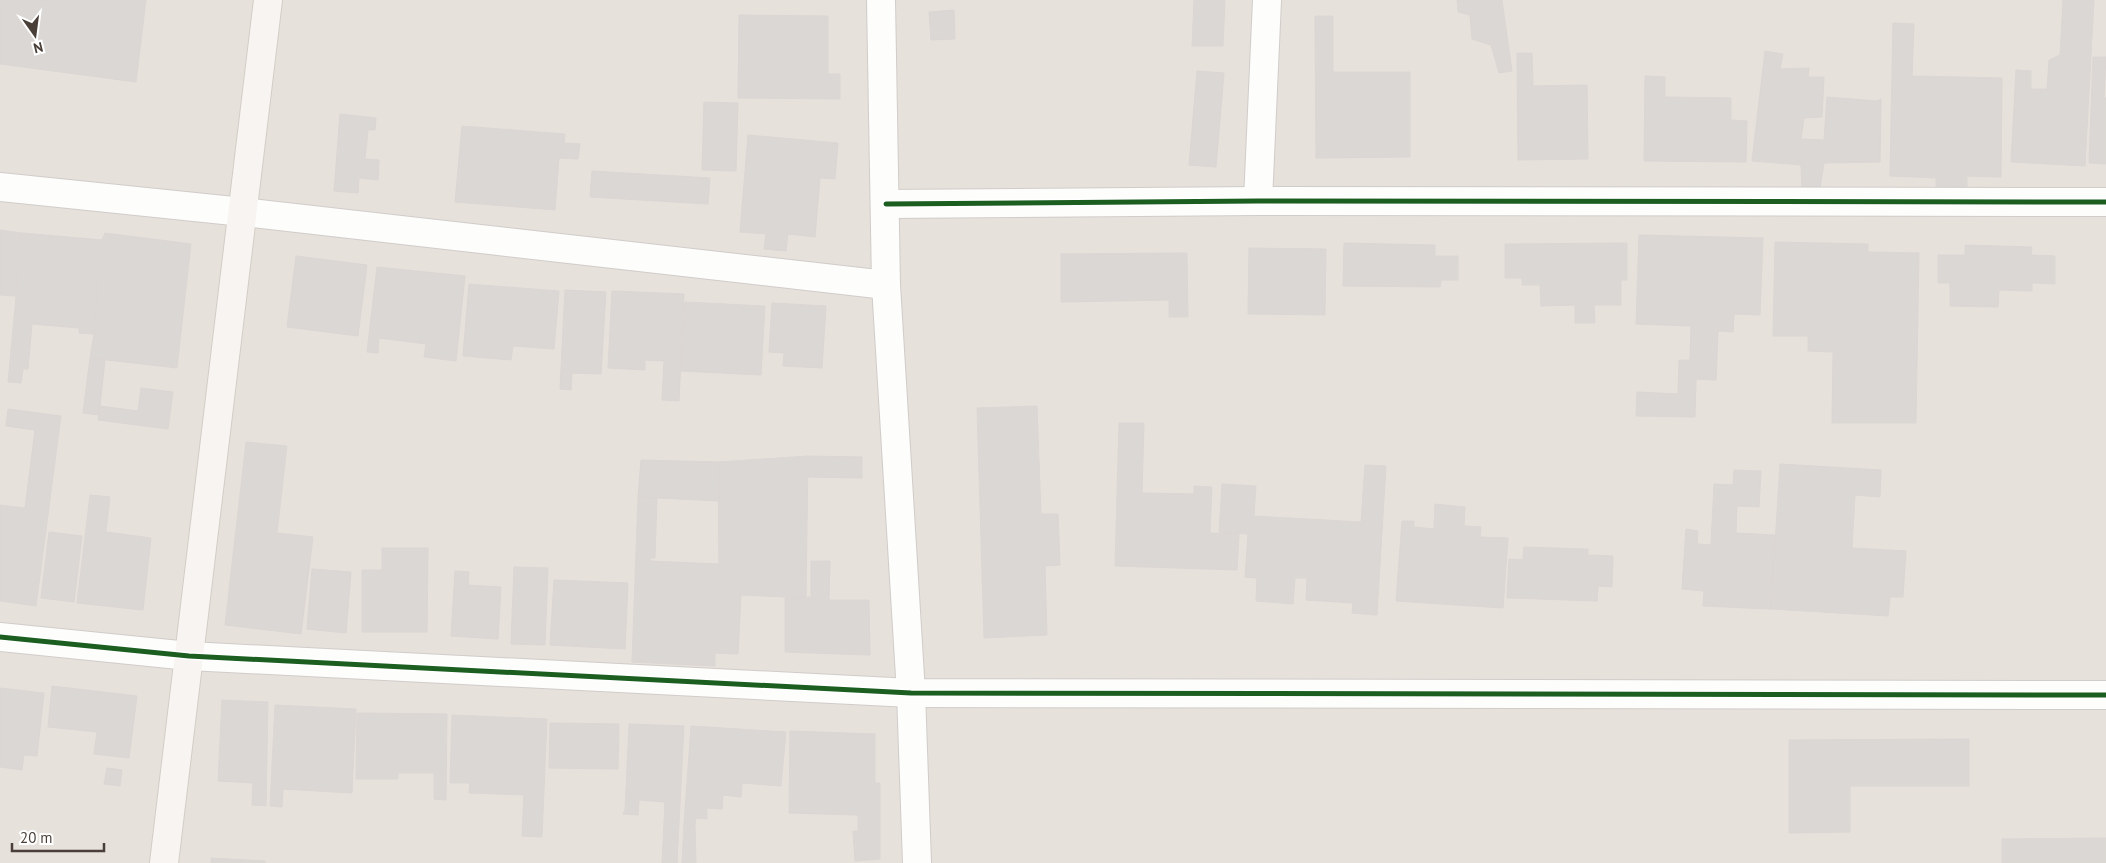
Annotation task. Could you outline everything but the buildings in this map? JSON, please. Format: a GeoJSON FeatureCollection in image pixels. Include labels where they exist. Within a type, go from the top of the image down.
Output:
{"type":"FeatureCollection","features":[{"type":"Feature","properties":{"kind":"main road"},"geometry":{"type":"LineString","coordinates":[[164,863],[268,0]]}},
{"type":"Feature","properties":{"kind":"street"},"geometry":{"type":"LineString","coordinates":[[881,0],[886,285],[911,693],[918,863]]}},
{"type":"Feature","properties":{"kind":"street"},"geometry":{"type":"LineString","coordinates":[[1258,201],[1267,0]]}},
{"type":"Feature","properties":{"kind":"street"},"geometry":{"type":"LineString","coordinates":[[0,187],[243,212],[886,285]]}},
{"type":"Feature","properties":{"kind":"street"},"geometry":{"type":"LineString","coordinates":[[886,204],[1258,201],[2106,202]]}},
{"type":"Feature","properties":{"kind":"street"},"geometry":{"type":"LineString","coordinates":[[0,637],[189,656],[911,693],[2106,695]]}},
{"type":"Feature","properties":{"kind":"shaded area"},"geometry":{"type":"Polygon","coordinates":[[[0,0],[2106,0],[2106,863],[0,863],[0,0]]]}},
{"type":"Feature","properties":{"kind":"cycle path"},"geometry":{"type":"LineString","coordinates":[[886,204],[1258,201],[2106,202]]}},
{"type":"Feature","properties":{"kind":"cycle path"},"geometry":{"type":"LineString","coordinates":[[0,637],[189,656],[911,693],[2106,695]]}}]}
